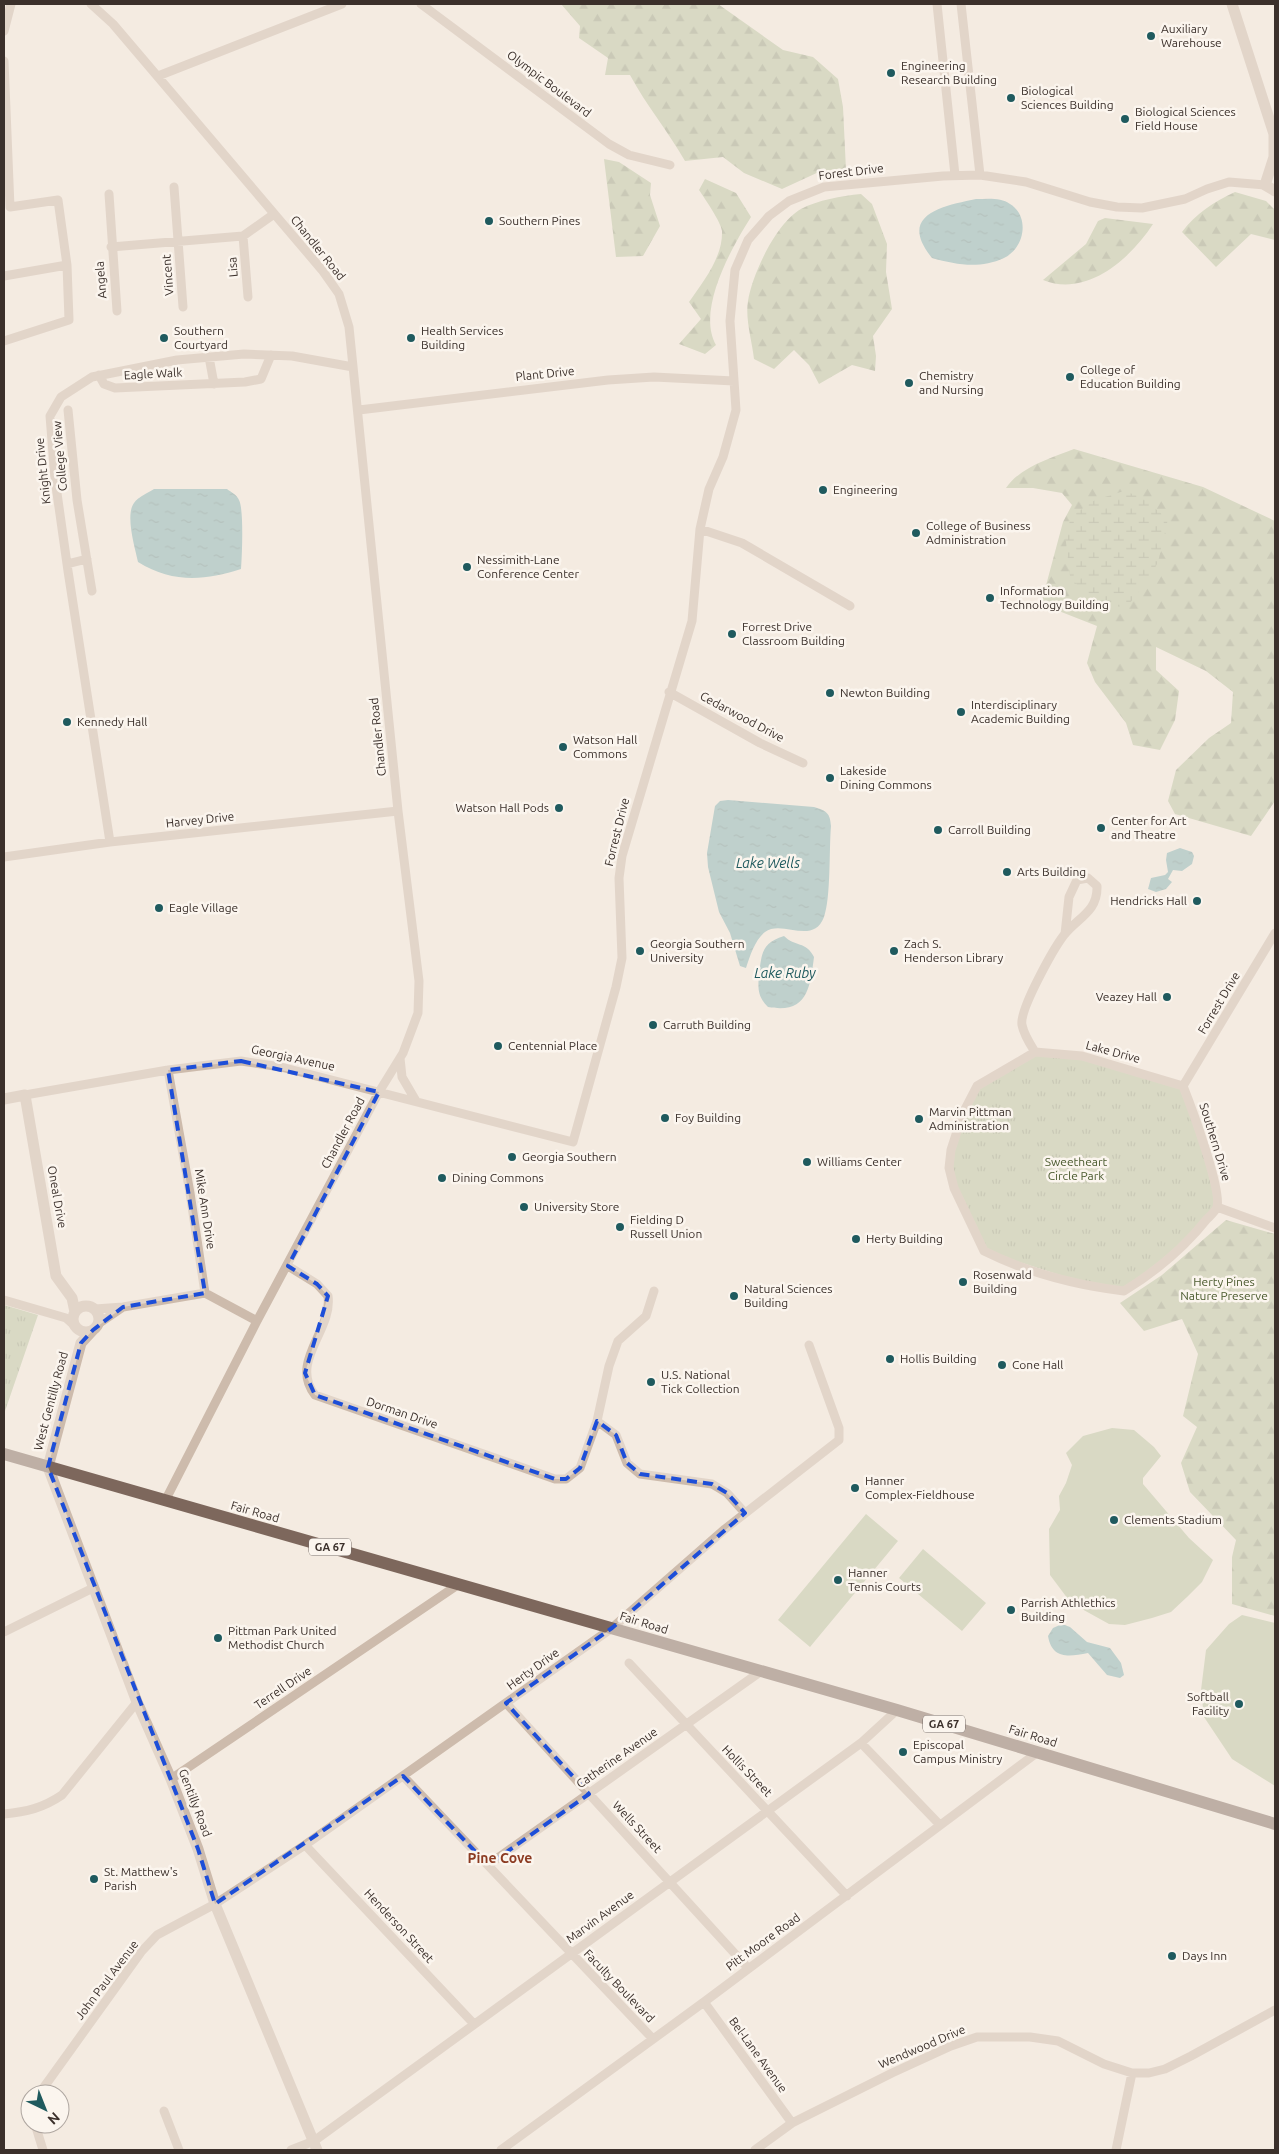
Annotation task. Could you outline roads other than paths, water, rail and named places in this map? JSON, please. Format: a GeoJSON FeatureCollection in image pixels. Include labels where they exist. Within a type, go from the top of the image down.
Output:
{"type":"FeatureCollection","features":[{"type":"Feature","properties":{"kind":"main road","name":"Fair Road"},"geometry":{"type":"LineString","coordinates":[[4,1454],[897,1710],[1275,1824]]}},
{"type":"Feature","properties":{"kind":"street"},"geometry":{"type":"LineString","coordinates":[[4,31],[11,4]]}},
{"type":"Feature","properties":{"kind":"street","name":"Chandler Road"},"geometry":{"type":"LineString","coordinates":[[91,4],[113,24],[158,76],[322,270],[339,294],[349,327],[359,410],[398,811],[419,986],[418,1013],[400,1056],[257,1322],[165,1501]]}},
{"type":"Feature","properties":{"kind":"street"},"geometry":{"type":"LineString","coordinates":[[158,76],[342,4]]}},
{"type":"Feature","properties":{"kind":"street","name":"Olympic Boulevard"},"geometry":{"type":"LineString","coordinates":[[421,4],[609,144],[629,155],[657,164],[670,165]]}},
{"type":"Feature","properties":{"kind":"street"},"geometry":{"type":"LineString","coordinates":[[937,4],[955,175]]}},
{"type":"Feature","properties":{"kind":"street"},"geometry":{"type":"LineString","coordinates":[[961,4],[980,174]]}},
{"type":"Feature","properties":{"kind":"street"},"geometry":{"type":"LineString","coordinates":[[1232,4],[1274,134],[1274,157],[1265,185],[1275,191]]}},
{"type":"Feature","properties":{"kind":"street"},"geometry":{"type":"LineString","coordinates":[[4,61],[7,207],[58,200],[67,265],[69,320],[4,341]]}},
{"type":"Feature","properties":{"kind":"street","name":"Forest Drive"},"geometry":{"type":"LineString","coordinates":[[700,529],[709,489],[730,436],[736,410],[730,321],[735,270],[748,240],[769,216],[790,201],[824,186],[980,174],[1026,182],[1090,202],[1117,207],[1142,208],[1186,199],[1207,189],[1229,182],[1265,185]]}},
{"type":"Feature","properties":{"kind":"street","name":"Vincent"},"geometry":{"type":"LineString","coordinates":[[174,187],[183,307]]}},
{"type":"Feature","properties":{"kind":"street","name":"Angela"},"geometry":{"type":"LineString","coordinates":[[108,194],[117,311]]}},
{"type":"Feature","properties":{"kind":"street"},"geometry":{"type":"LineString","coordinates":[[111,247],[243,236],[274,214]]}},
{"type":"Feature","properties":{"kind":"street","name":"Lisa"},"geometry":{"type":"LineString","coordinates":[[243,236],[248,296]]}},
{"type":"Feature","properties":{"kind":"street"},"geometry":{"type":"LineString","coordinates":[[4,276],[67,265]]}},
{"type":"Feature","properties":{"kind":"street","name":"Knight Drive"},"geometry":{"type":"LineString","coordinates":[[110,842],[67,564],[50,416],[61,397],[74,386],[99,376],[177,360],[244,354],[271,355],[292,356],[353,367]]}},
{"type":"Feature","properties":{"kind":"street","name":"Eagle Walk"},"geometry":{"type":"LineString","coordinates":[[99,376],[104,384],[115,388],[214,384],[260,379],[271,355]]}},
{"type":"Feature","properties":{"kind":"street"},"geometry":{"type":"LineString","coordinates":[[209,357],[214,384]]}},
{"type":"Feature","properties":{"kind":"street","name":"Plant Drive"},"geometry":{"type":"LineString","coordinates":[[359,410],[608,380],[654,377],[734,381]]}},
{"type":"Feature","properties":{"kind":"street","name":"College View"},"geometry":{"type":"LineString","coordinates":[[68,410],[77,500],[92,591]]}},
{"type":"Feature","properties":{"kind":"street","name":"College View"},"geometry":{"type":"LineString","coordinates":[[59,503],[77,500]]}},
{"type":"Feature","properties":{"kind":"street"},"geometry":{"type":"LineString","coordinates":[[700,529],[742,543],[850,606]]}},
{"type":"Feature","properties":{"kind":"street","name":"Forrest Drive"},"geometry":{"type":"LineString","coordinates":[[573,1142],[616,987],[623,950],[619,878],[622,856],[692,621],[700,529]]}},
{"type":"Feature","properties":{"kind":"street"},"geometry":{"type":"LineString","coordinates":[[67,564],[87,559]]}},
{"type":"Feature","properties":{"kind":"street","name":"Cedarwood Drive"},"geometry":{"type":"LineString","coordinates":[[670,692],[760,743],[802,763]]}},
{"type":"Feature","properties":{"kind":"street","name":"Harvey Drive"},"geometry":{"type":"LineString","coordinates":[[4,857],[110,842],[398,811]]}},
{"type":"Feature","properties":{"kind":"street"},"geometry":{"type":"LineString","coordinates":[[1065,934],[1069,897],[1077,880],[1088,878],[1097,886],[1097,895],[1092,906],[1079,923],[1065,934],[1030,994],[1023,1012],[1021,1023],[1035,1052],[978,1086],[962,1113],[951,1150],[949,1168],[954,1188],[984,1251],[1050,1277],[1124,1291],[1147,1277],[1175,1253],[1195,1234],[1217,1208],[1275,1228]]}},
{"type":"Feature","properties":{"kind":"street","name":"Forrest Drive"},"geometry":{"type":"LineString","coordinates":[[1183,1086],[1275,933]]}},
{"type":"Feature","properties":{"kind":"street","name":"Lake Drive"},"geometry":{"type":"LineString","coordinates":[[1035,1052],[1082,1056],[1183,1086]]}},
{"type":"Feature","properties":{"kind":"street"},"geometry":{"type":"LineString","coordinates":[[400,1056],[402,1077],[416,1101]]}},
{"type":"Feature","properties":{"kind":"street","name":"Georgia Avenue"},"geometry":{"type":"LineString","coordinates":[[4,1098],[168,1070],[241,1061],[281,1067],[573,1142]]}},
{"type":"Feature","properties":{"kind":"street","name":"Mike Ann Drive"},"geometry":{"type":"LineString","coordinates":[[168,1070],[189,1184],[205,1293]]}},
{"type":"Feature","properties":{"kind":"street","name":"Southern Drive"},"geometry":{"type":"LineString","coordinates":[[1183,1086],[1217,1187],[1217,1208]]}},
{"type":"Feature","properties":{"kind":"street","name":"Oneal Drive"},"geometry":{"type":"LineString","coordinates":[[25,1095],[56,1276],[72,1298],[91,1307]]}},
{"type":"Feature","properties":{"kind":"street","name":"Dorman Drive"},"geometry":{"type":"LineString","coordinates":[[288,1266],[317,1284],[328,1296],[327,1308],[305,1373],[308,1387],[315,1395],[556,1479],[566,1478],[580,1468],[597,1420],[609,1366],[618,1341],[646,1316],[654,1291]]}},
{"type":"Feature","properties":{"kind":"street"},"geometry":{"type":"LineString","coordinates":[[205,1293],[257,1322]]}},
{"type":"Feature","properties":{"kind":"street","name":"West Gentilly Road"},"geometry":{"type":"LineString","coordinates":[[48,1467],[81,1343],[78,1328],[72,1315],[80,1307],[123,1307],[205,1293]]}},
{"type":"Feature","properties":{"kind":"street","name":"Oneal Drive"},"geometry":{"type":"LineString","coordinates":[[72,1298],[72,1315]]}},
{"type":"Feature","properties":{"kind":"street"},"geometry":{"type":"LineString","coordinates":[[4,1300],[72,1315]]}},
{"type":"Feature","properties":{"kind":"street"},"geometry":{"type":"LineString","coordinates":[[78,1328],[95,1327],[99,1316],[91,1307]]}},
{"type":"Feature","properties":{"kind":"street","name":"West Gentilly Road"},"geometry":{"type":"LineString","coordinates":[[81,1343],[95,1327],[123,1307]]}},
{"type":"Feature","properties":{"kind":"street","name":"Herty Drive"},"geometry":{"type":"LineString","coordinates":[[215,1904],[305,1845],[612,1628],[745,1513],[839,1440],[839,1428],[809,1345]]}},
{"type":"Feature","properties":{"kind":"street"},"geometry":{"type":"LineString","coordinates":[[597,1420],[616,1436],[627,1463],[640,1474],[712,1484],[728,1493],[745,1513]]}},
{"type":"Feature","properties":{"kind":"street","name":"Gentilly Road"},"geometry":{"type":"LineString","coordinates":[[48,1467],[137,1702],[171,1778],[198,1849],[215,1904],[316,2146]]}},
{"type":"Feature","properties":{"kind":"street","name":"Terrell Drive"},"geometry":{"type":"LineString","coordinates":[[171,1778],[459,1584]]}},
{"type":"Feature","properties":{"kind":"street"},"geometry":{"type":"LineString","coordinates":[[4,1632],[93,1588]]}},
{"type":"Feature","properties":{"kind":"street","name":"Hollis Street"},"geometry":{"type":"LineString","coordinates":[[629,1663],[847,1896]]}},
{"type":"Feature","properties":{"kind":"street","name":"Catherine Avenue"},"geometry":{"type":"LineString","coordinates":[[488,1864],[760,1672]]}},
{"type":"Feature","properties":{"kind":"street"},"geometry":{"type":"LineString","coordinates":[[4,1814],[29,1812],[46,1806],[62,1796],[137,1702]]}},
{"type":"Feature","properties":{"kind":"street","name":"Wells Street"},"geometry":{"type":"LineString","coordinates":[[506,1704],[748,1968]]}},
{"type":"Feature","properties":{"kind":"street","name":"Marvin Avenue"},"geometry":{"type":"LineString","coordinates":[[291,2150],[316,2146],[474,2024],[861,1743],[897,1710]]}},
{"type":"Feature","properties":{"kind":"street"},"geometry":{"type":"LineString","coordinates":[[861,1743],[940,1825]]}},
{"type":"Feature","properties":{"kind":"street","name":"Pitt Moore Road"},"geometry":{"type":"LineString","coordinates":[[501,2150],[653,2040],[1038,1752]]}},
{"type":"Feature","properties":{"kind":"street","name":"Faculty Boulevard"},"geometry":{"type":"LineString","coordinates":[[403,1776],[653,2040]]}},
{"type":"Feature","properties":{"kind":"street","name":"Henderson Street"},"geometry":{"type":"LineString","coordinates":[[305,1845],[474,2024]]}},
{"type":"Feature","properties":{"kind":"street","name":"John Paul Avenue"},"geometry":{"type":"LineString","coordinates":[[46,2084],[141,1952],[157,1935],[215,1904]]}},
{"type":"Feature","properties":{"kind":"street","name":"Bel-Lane Avenue"},"geometry":{"type":"LineString","coordinates":[[704,2002],[792,2123]]}},
{"type":"Feature","properties":{"kind":"street","name":"Wendwood Drive"},"geometry":{"type":"LineString","coordinates":[[755,2150],[792,2123],[892,2073],[951,2046],[977,2037],[1014,2036],[1058,2041],[1104,2064],[1132,2074],[1165,2068],[1275,2010]]}},
{"type":"Feature","properties":{"kind":"street"},"geometry":{"type":"LineString","coordinates":[[1116,2150],[1132,2074]]}},
{"type":"Feature","properties":{"kind":"street"},"geometry":{"type":"LineString","coordinates":[[164,2111],[179,2150]]}},
{"type":"Feature","properties":{"kind":"street"},"geometry":{"type":"LineString","coordinates":[[38,2134],[43,2150]]}},
{"type":"Feature","properties":{"kind":"water"},"geometry":{"type":"Polygon","coordinates":[[[976,199],[1002,200],[1016,209],[1022,224],[1022,232],[1017,247],[1004,258],[986,264],[959,264],[932,258],[922,243],[919,232],[922,222],[928,215],[938,209],[976,199]]]}},
{"type":"Feature","properties":{"kind":"water"},"geometry":{"type":"Polygon","coordinates":[[[154,489],[227,489],[235,495],[241,505],[242,513],[241,569],[214,576],[188,578],[163,574],[138,562],[132,532],[131,508],[138,499],[154,489]]]}},
{"type":"Feature","properties":{"kind":"water","name":"Lake Wells"},"geometry":{"type":"Polygon","coordinates":[[[728,800],[814,807],[827,813],[831,826],[828,898],[824,917],[813,930],[780,928],[765,932],[761,935],[751,953],[746,968],[740,966],[730,933],[719,912],[708,867],[707,853],[715,806],[720,801],[728,800]]]}},
{"type":"Feature","properties":{"kind":"water"},"geometry":{"type":"Polygon","coordinates":[[[1180,848],[1192,852],[1194,856],[1192,864],[1182,871],[1173,870],[1168,879],[1172,882],[1166,889],[1156,892],[1148,889],[1151,878],[1165,875],[1168,872],[1167,853],[1180,848]]]}},
{"type":"Feature","properties":{"kind":"water","name":"Lake Ruby"},"geometry":{"type":"Polygon","coordinates":[[[784,936],[792,942],[804,946],[811,952],[814,957],[811,979],[804,997],[799,1003],[791,1007],[768,1007],[759,992],[762,954],[767,945],[784,936]]]}},
{"type":"Feature","properties":{"kind":"water"},"geometry":{"type":"Polygon","coordinates":[[[1062,1624],[1070,1627],[1087,1642],[1110,1648],[1121,1663],[1124,1675],[1120,1678],[1107,1675],[1088,1653],[1062,1655],[1057,1653],[1053,1649],[1048,1636],[1053,1628],[1062,1624]]]}},
{"type":"Feature","properties":{"kind":"place","name":"Auxiliary Warehouse"},"geometry":{"type":"Point","coordinates":[1151,36]}},
{"type":"Feature","properties":{"kind":"place","name":"Engineering Research Building"},"geometry":{"type":"Point","coordinates":[891,73]}},
{"type":"Feature","properties":{"kind":"place","name":"Biological Sciences Building"},"geometry":{"type":"Point","coordinates":[1011,98]}},
{"type":"Feature","properties":{"kind":"place","name":"Biological Sciences Field House"},"geometry":{"type":"Point","coordinates":[1125,119]}},
{"type":"Feature","properties":{"kind":"place","name":"Southern Pines"},"geometry":{"type":"Point","coordinates":[489,221]}},
{"type":"Feature","properties":{"kind":"place","name":"Southern Courtyard"},"geometry":{"type":"Point","coordinates":[164,338]}},
{"type":"Feature","properties":{"kind":"place","name":"Health Services Building"},"geometry":{"type":"Point","coordinates":[411,338]}},
{"type":"Feature","properties":{"kind":"place","name":"College of Education Building"},"geometry":{"type":"Point","coordinates":[1070,377]}},
{"type":"Feature","properties":{"kind":"place","name":"Chemistry and Nursing"},"geometry":{"type":"Point","coordinates":[909,383]}},
{"type":"Feature","properties":{"kind":"place","name":"Engineering"},"geometry":{"type":"Point","coordinates":[823,490]}},
{"type":"Feature","properties":{"kind":"place","name":"College of Business Administration"},"geometry":{"type":"Point","coordinates":[916,533]}},
{"type":"Feature","properties":{"kind":"place","name":"Nessimith-Lane Conference Center"},"geometry":{"type":"Point","coordinates":[467,567]}},
{"type":"Feature","properties":{"kind":"place","name":"Information Technology Building"},"geometry":{"type":"Point","coordinates":[990,598]}},
{"type":"Feature","properties":{"kind":"place","name":"Forrest Drive Classroom Building"},"geometry":{"type":"Point","coordinates":[732,634]}},
{"type":"Feature","properties":{"kind":"place","name":"Newton Building"},"geometry":{"type":"Point","coordinates":[830,693]}},
{"type":"Feature","properties":{"kind":"place","name":"Interdisciplinary Academic Building"},"geometry":{"type":"Point","coordinates":[961,712]}},
{"type":"Feature","properties":{"kind":"place","name":"Kennedy Hall"},"geometry":{"type":"Point","coordinates":[67,722]}},
{"type":"Feature","properties":{"kind":"place","name":"Watson Hall Commons"},"geometry":{"type":"Point","coordinates":[563,747]}},
{"type":"Feature","properties":{"kind":"place","name":"Lakeside Dining Commons"},"geometry":{"type":"Point","coordinates":[830,778]}},
{"type":"Feature","properties":{"kind":"place","name":"Watson Hall Pods"},"geometry":{"type":"Point","coordinates":[559,808]}},
{"type":"Feature","properties":{"kind":"place","name":"Center for Art and Theatre"},"geometry":{"type":"Point","coordinates":[1101,828]}},
{"type":"Feature","properties":{"kind":"place","name":"Carroll Building"},"geometry":{"type":"Point","coordinates":[938,830]}},
{"type":"Feature","properties":{"kind":"place","name":"Arts Building"},"geometry":{"type":"Point","coordinates":[1007,872]}},
{"type":"Feature","properties":{"kind":"place","name":"Hendricks Hall"},"geometry":{"type":"Point","coordinates":[1197,901]}},
{"type":"Feature","properties":{"kind":"place","name":"Eagle Village"},"geometry":{"type":"Point","coordinates":[159,908]}},
{"type":"Feature","properties":{"kind":"place","name":"Georgia Southern University"},"geometry":{"type":"Point","coordinates":[640,951]}},
{"type":"Feature","properties":{"kind":"place","name":"Zach S. Henderson Library"},"geometry":{"type":"Point","coordinates":[894,951]}},
{"type":"Feature","properties":{"kind":"place","name":"Veazey Hall"},"geometry":{"type":"Point","coordinates":[1167,997]}},
{"type":"Feature","properties":{"kind":"place","name":"Carruth Building"},"geometry":{"type":"Point","coordinates":[653,1025]}},
{"type":"Feature","properties":{"kind":"place","name":"Centennial Place"},"geometry":{"type":"Point","coordinates":[498,1046]}},
{"type":"Feature","properties":{"kind":"place","name":"Foy Building"},"geometry":{"type":"Point","coordinates":[665,1118]}},
{"type":"Feature","properties":{"kind":"place","name":"Marvin Pittman Administration"},"geometry":{"type":"Point","coordinates":[919,1119]}},
{"type":"Feature","properties":{"kind":"place","name":"Georgia Southern"},"geometry":{"type":"Point","coordinates":[512,1157]}},
{"type":"Feature","properties":{"kind":"place","name":"Williams Center"},"geometry":{"type":"Point","coordinates":[807,1162]}},
{"type":"Feature","properties":{"kind":"place","name":"Dining Commons"},"geometry":{"type":"Point","coordinates":[442,1178]}},
{"type":"Feature","properties":{"kind":"place","name":"University Store"},"geometry":{"type":"Point","coordinates":[524,1207]}},
{"type":"Feature","properties":{"kind":"place","name":"Fielding D Russell Union"},"geometry":{"type":"Point","coordinates":[620,1227]}},
{"type":"Feature","properties":{"kind":"place","name":"Herty Building"},"geometry":{"type":"Point","coordinates":[856,1239]}},
{"type":"Feature","properties":{"kind":"place","name":"Rosenwald Building"},"geometry":{"type":"Point","coordinates":[963,1282]}},
{"type":"Feature","properties":{"kind":"place","name":"Natural Sciences Building"},"geometry":{"type":"Point","coordinates":[734,1296]}},
{"type":"Feature","properties":{"kind":"place","name":"Hollis Building"},"geometry":{"type":"Point","coordinates":[890,1359]}},
{"type":"Feature","properties":{"kind":"place","name":"Cone Hall"},"geometry":{"type":"Point","coordinates":[1002,1365]}},
{"type":"Feature","properties":{"kind":"place","name":"U.S. National Tick Collection"},"geometry":{"type":"Point","coordinates":[651,1382]}},
{"type":"Feature","properties":{"kind":"place","name":"Hanner Complex-Fieldhouse"},"geometry":{"type":"Point","coordinates":[855,1488]}},
{"type":"Feature","properties":{"kind":"place","name":"Clements Stadium"},"geometry":{"type":"Point","coordinates":[1114,1520]}},
{"type":"Feature","properties":{"kind":"place","name":"Hanner Tennis Courts"},"geometry":{"type":"Point","coordinates":[838,1580]}},
{"type":"Feature","properties":{"kind":"place","name":"Parrish Athlethics Building"},"geometry":{"type":"Point","coordinates":[1011,1610]}},
{"type":"Feature","properties":{"kind":"place","name":"Pittman Park United Methodist Church"},"geometry":{"type":"Point","coordinates":[218,1638]}},
{"type":"Feature","properties":{"kind":"place","name":"Softball Facility"},"geometry":{"type":"Point","coordinates":[1239,1704]}},
{"type":"Feature","properties":{"kind":"place","name":"Episcopal Campus Ministry"},"geometry":{"type":"Point","coordinates":[903,1752]}},
{"type":"Feature","properties":{"kind":"place","name":"St. Matthew's Parish"},"geometry":{"type":"Point","coordinates":[94,1879]}},
{"type":"Feature","properties":{"kind":"place","name":"Days Inn"},"geometry":{"type":"Point","coordinates":[1172,1956]}},
{"type":"Feature","properties":{"kind":"district","name":"Pine Cove"},"geometry":{"type":"Point","coordinates":[500,1858]}},
{"type":"Feature","properties":{"kind":"park label","name":"Sweetheart Circle Park"},"geometry":{"type":"Point","coordinates":[1076,1169]}},
{"type":"Feature","properties":{"kind":"park label","name":"Herty Pines Nature Preserve"},"geometry":{"type":"Point","coordinates":[1224,1289]}}]}
